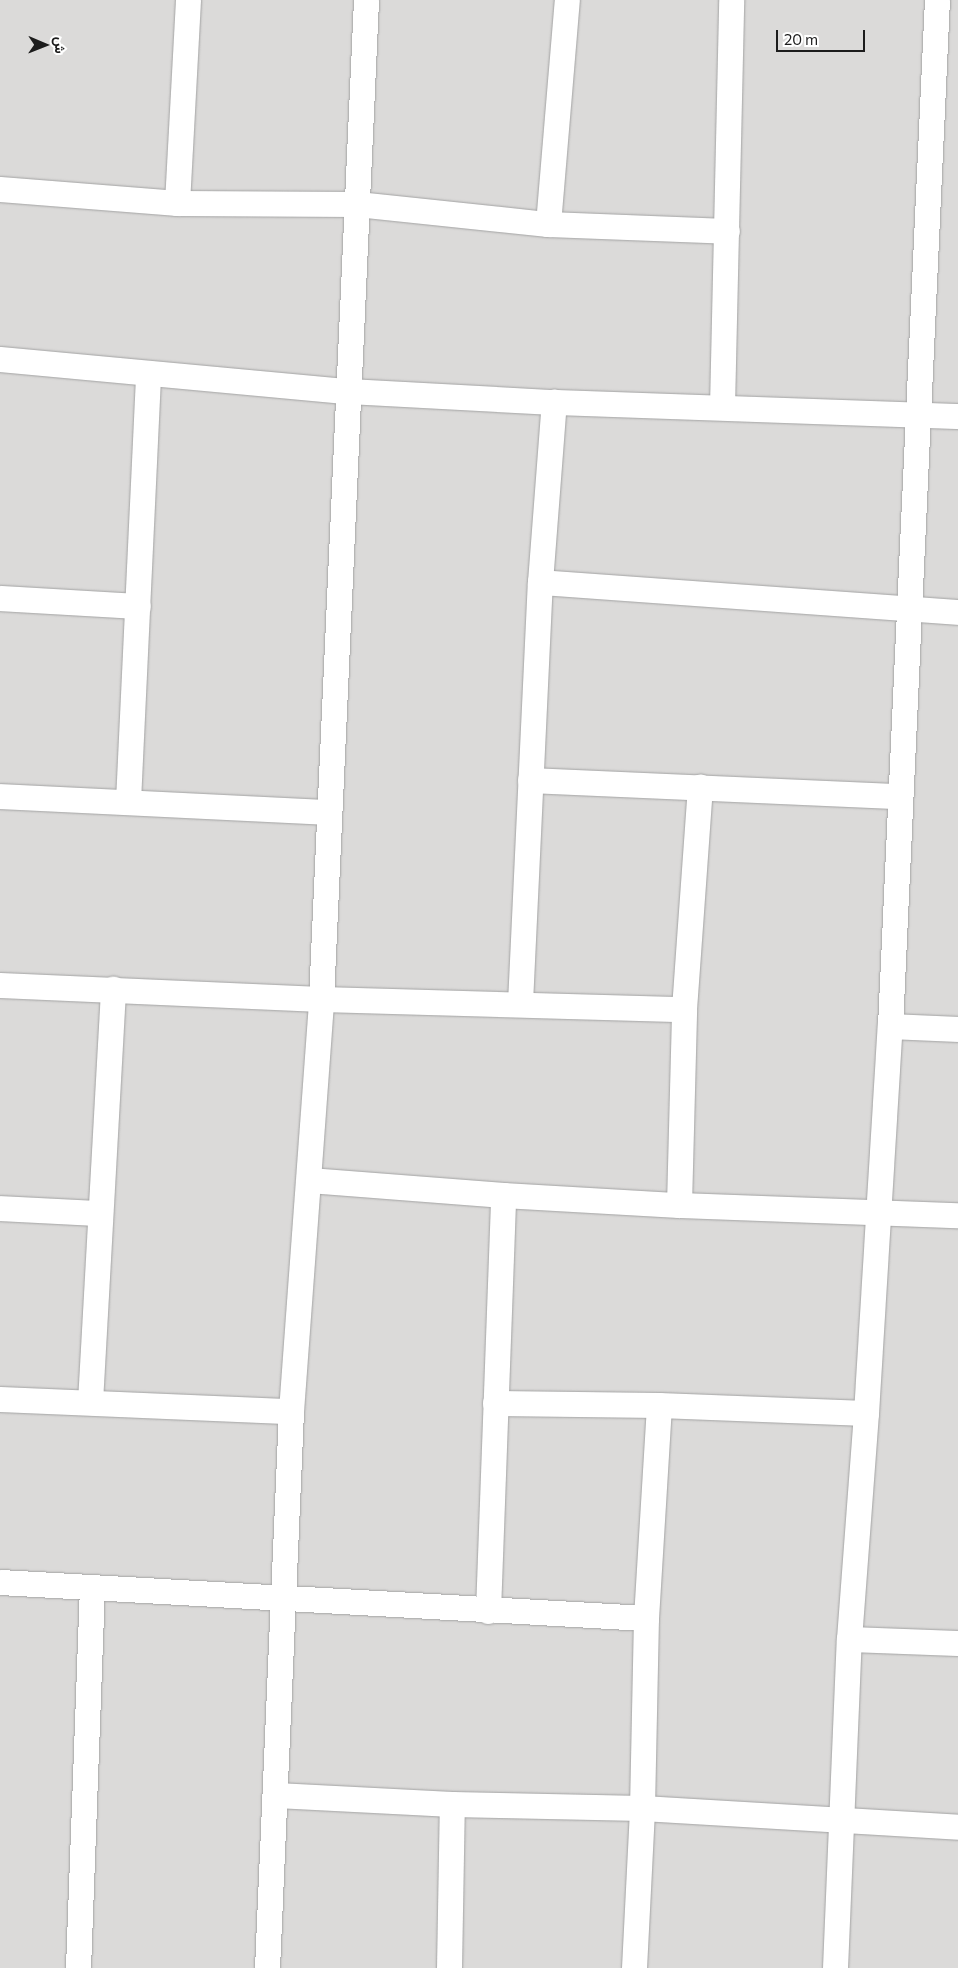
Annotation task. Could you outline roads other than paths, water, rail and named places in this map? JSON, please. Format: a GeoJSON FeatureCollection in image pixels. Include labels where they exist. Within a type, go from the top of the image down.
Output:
{"type":"FeatureCollection","features":[{"type":"Feature","properties":{"kind":"street"},"geometry":{"type":"LineString","coordinates":[[177,203],[188,0]]}},
{"type":"Feature","properties":{"kind":"street"},"geometry":{"type":"LineString","coordinates":[[267,1968],[276,1795],[282,1596],[291,1411],[321,999],[366,0]]}},
{"type":"Feature","properties":{"kind":"street"},"geometry":{"type":"LineString","coordinates":[[548,224],[567,0]]}},
{"type":"Feature","properties":{"kind":"street"},"geometry":{"type":"LineString","coordinates":[[722,407],[731,0]]}},
{"type":"Feature","properties":{"kind":"street"},"geometry":{"type":"LineString","coordinates":[[835,1968],[849,1639],[866,1413],[890,1026],[899,796],[937,0]]}},
{"type":"Feature","properties":{"kind":"street"},"geometry":{"type":"LineString","coordinates":[[0,190],[177,203],[357,204],[548,224],[727,231]]}},
{"type":"Feature","properties":{"kind":"street"},"geometry":{"type":"LineString","coordinates":[[0,359],[348,391],[554,402],[958,416]]}},
{"type":"Feature","properties":{"kind":"street"},"geometry":{"type":"LineString","coordinates":[[128,800],[148,373]]}},
{"type":"Feature","properties":{"kind":"street"},"geometry":{"type":"LineString","coordinates":[[520,1003],[540,582],[554,402]]}},
{"type":"Feature","properties":{"kind":"street"},"geometry":{"type":"LineString","coordinates":[[540,582],[958,612]]}},
{"type":"Feature","properties":{"kind":"street"},"geometry":{"type":"LineString","coordinates":[[0,598],[138,606]]}},
{"type":"Feature","properties":{"kind":"street"},"geometry":{"type":"LineString","coordinates":[[530,780],[899,796]]}},
{"type":"Feature","properties":{"kind":"street"},"geometry":{"type":"LineString","coordinates":[[679,1205],[684,1009],[700,787]]}},
{"type":"Feature","properties":{"kind":"street"},"geometry":{"type":"LineString","coordinates":[[0,796],[128,800],[328,812]]}},
{"type":"Feature","properties":{"kind":"street"},"geometry":{"type":"LineString","coordinates":[[0,985],[321,999],[684,1009]]}},
{"type":"Feature","properties":{"kind":"street"},"geometry":{"type":"LineString","coordinates":[[90,1402],[99,1213],[113,989]]}},
{"type":"Feature","properties":{"kind":"street"},"geometry":{"type":"LineString","coordinates":[[890,1026],[958,1029]]}},
{"type":"Feature","properties":{"kind":"street"},"geometry":{"type":"LineString","coordinates":[[309,1180],[503,1195],[679,1205],[958,1216]]}},
{"type":"Feature","properties":{"kind":"street"},"geometry":{"type":"LineString","coordinates":[[488,1611],[503,1195]]}},
{"type":"Feature","properties":{"kind":"street"},"geometry":{"type":"LineString","coordinates":[[0,1208],[99,1213]]}},
{"type":"Feature","properties":{"kind":"street"},"geometry":{"type":"LineString","coordinates":[[0,1398],[291,1411]]}},
{"type":"Feature","properties":{"kind":"street"},"geometry":{"type":"LineString","coordinates":[[495,1403],[659,1404],[866,1413]]}},
{"type":"Feature","properties":{"kind":"street"},"geometry":{"type":"LineString","coordinates":[[634,1968],[642,1808],[646,1618],[659,1404]]}},
{"type":"Feature","properties":{"kind":"street"},"geometry":{"type":"LineString","coordinates":[[0,1582],[282,1596],[488,1611],[646,1618]]}},
{"type":"Feature","properties":{"kind":"street"},"geometry":{"type":"LineString","coordinates":[[78,1968],[92,1587]]}},
{"type":"Feature","properties":{"kind":"street"},"geometry":{"type":"LineString","coordinates":[[849,1639],[958,1643]]}},
{"type":"Feature","properties":{"kind":"street"},"geometry":{"type":"LineString","coordinates":[[276,1795],[452,1804],[642,1808],[958,1827]]}},
{"type":"Feature","properties":{"kind":"street"},"geometry":{"type":"LineString","coordinates":[[449,1968],[452,1804]]}}]}
